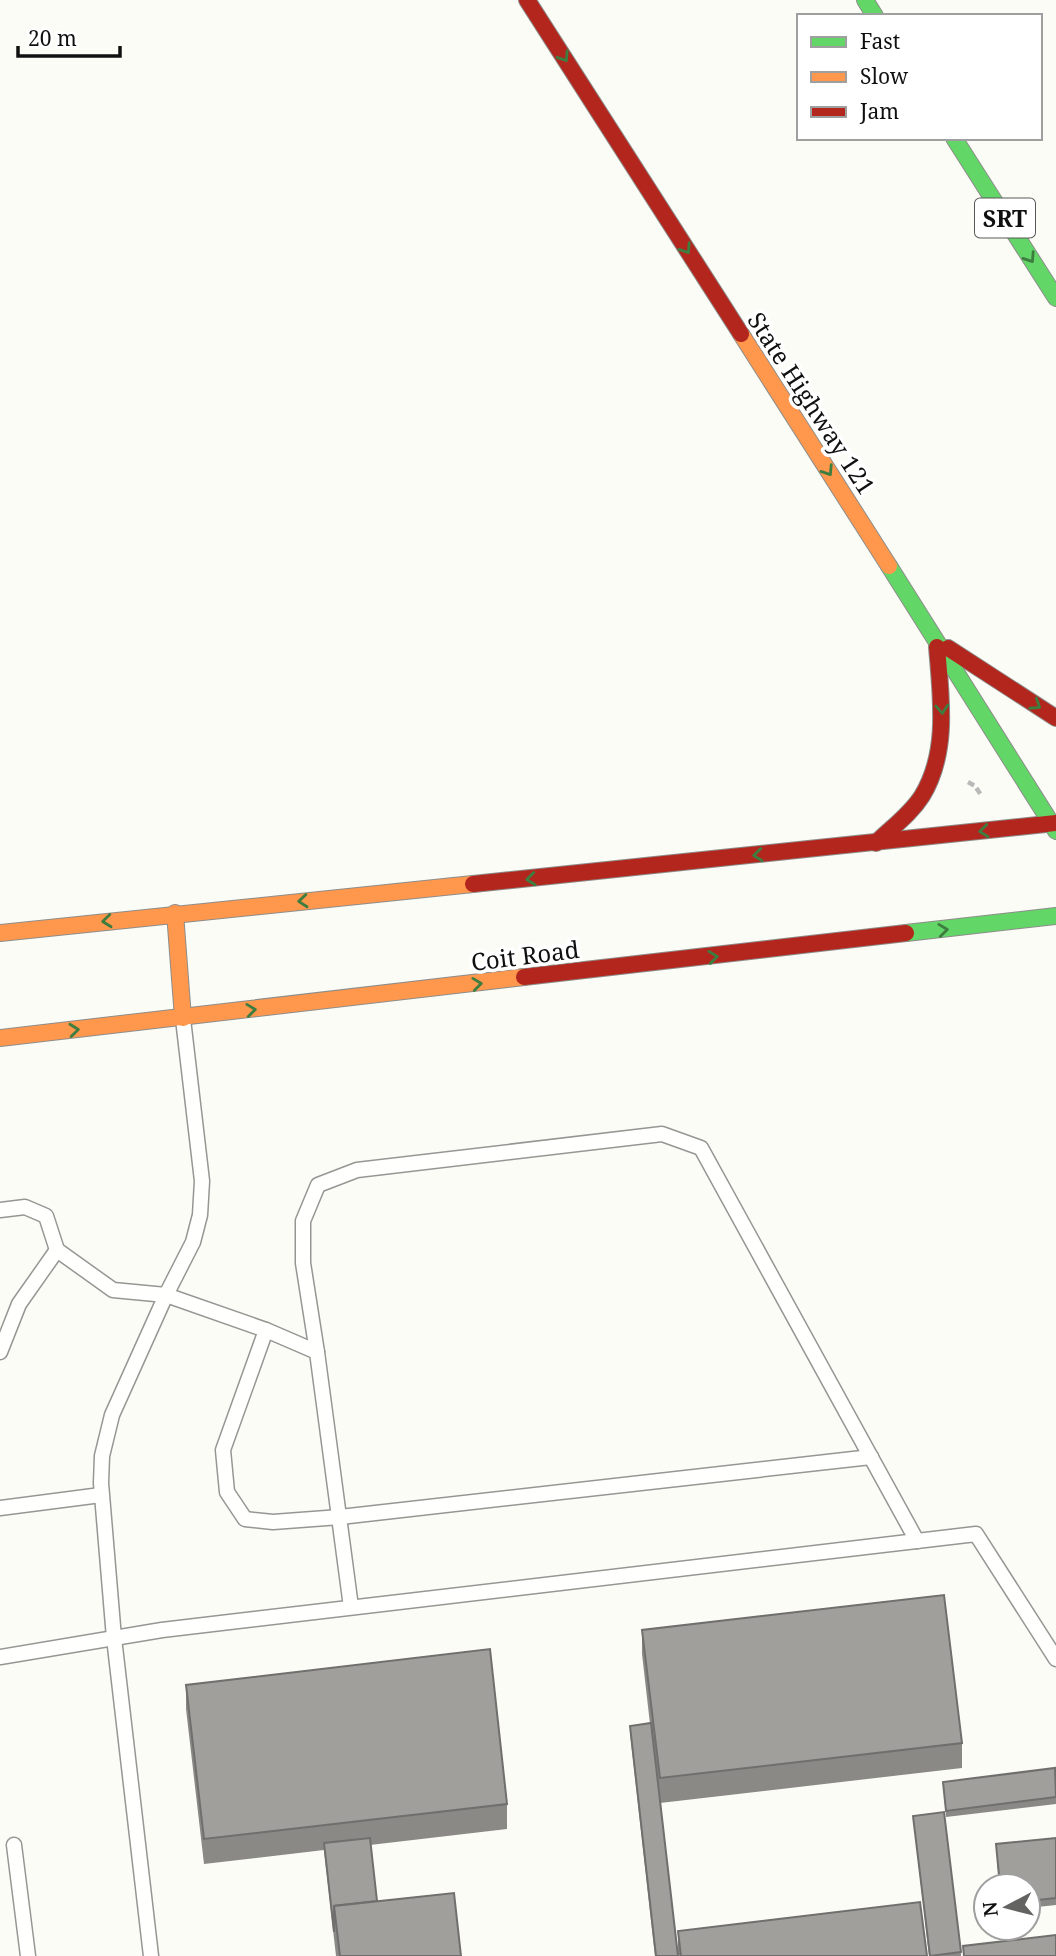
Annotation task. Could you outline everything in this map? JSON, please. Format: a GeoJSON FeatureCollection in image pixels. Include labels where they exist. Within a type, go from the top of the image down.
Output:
{"type":"FeatureCollection","features":[{"type":"Feature","properties":{"kind":"main road","name":"State Highway 121"},"geometry":{"type":"LineString","coordinates":[[527,0],[1054,826]]}},
{"type":"Feature","properties":{"kind":"main road","name":"SRT"},"geometry":{"type":"LineString","coordinates":[[955,140],[1056,298]]}},
{"type":"Feature","properties":{"kind":"main road"},"geometry":{"type":"LineString","coordinates":[[937,641],[1056,718]]}},
{"type":"Feature","properties":{"kind":"main road"},"geometry":{"type":"LineString","coordinates":[[876,843],[920,797],[937,766],[942,722],[937,641]]}},
{"type":"Feature","properties":{"kind":"main road"},"geometry":{"type":"LineString","coordinates":[[0,933],[175,913],[1054,826]]}},
{"type":"Feature","properties":{"kind":"main road"},"geometry":{"type":"LineString","coordinates":[[175,913],[183,1018]]}},
{"type":"Feature","properties":{"kind":"main road","name":"Coit Road"},"geometry":{"type":"LineString","coordinates":[[0,1038],[1056,916]]}},
{"type":"Feature","properties":{"kind":"lane"},"geometry":{"type":"LineString","coordinates":[[151,1956],[114,1638],[102,1495],[102,1457],[112,1415],[166,1294],[193,1242],[200,1215],[202,1181],[183,1018]]}},
{"type":"Feature","properties":{"kind":"lane"},"geometry":{"type":"LineString","coordinates":[[351,1607],[303,1263],[303,1221],[318,1185],[357,1170],[662,1134],[701,1148],[917,1541]]}},
{"type":"Feature","properties":{"kind":"lane"},"geometry":{"type":"LineString","coordinates":[[0,1210],[24,1207],[46,1216],[57,1251],[113,1290],[166,1294],[266,1330],[317,1352]]}},
{"type":"Feature","properties":{"kind":"lane"},"geometry":{"type":"LineString","coordinates":[[0,1352],[19,1304],[57,1251]]}},
{"type":"Feature","properties":{"kind":"lane"},"geometry":{"type":"LineString","coordinates":[[266,1330],[223,1450],[227,1492],[245,1519],[273,1522],[340,1517],[871,1457]]}},
{"type":"Feature","properties":{"kind":"lane"},"geometry":{"type":"LineString","coordinates":[[0,1508],[102,1495]]}},
{"type":"Feature","properties":{"kind":"lane"},"geometry":{"type":"LineString","coordinates":[[0,1657],[162,1630],[976,1534],[1056,1659]]}},
{"type":"Feature","properties":{"kind":"lane"},"geometry":{"type":"LineString","coordinates":[[14,1845],[28,1956]]}},
{"type":"Feature","properties":{"kind":"building"},"geometry":{"type":"Polygon","coordinates":[[[944,1595],[962,1743],[660,1778],[642,1630],[944,1595]]]}},
{"type":"Feature","properties":{"kind":"building"},"geometry":{"type":"Polygon","coordinates":[[[490,1649],[507,1804],[204,1839],[186,1685],[490,1649]]]}},
{"type":"Feature","properties":{"kind":"building"},"geometry":{"type":"Polygon","coordinates":[[[651,1723],[678,1956],[656,1956],[630,1726],[651,1723]]]}},
{"type":"Feature","properties":{"kind":"building"},"geometry":{"type":"Polygon","coordinates":[[[1055,1768],[1056,1797],[946,1811],[943,1782],[1055,1768]]]}},
{"type":"Feature","properties":{"kind":"building"},"geometry":{"type":"Polygon","coordinates":[[[944,1812],[961,1952],[930,1956],[913,1816],[944,1812]]]}},
{"type":"Feature","properties":{"kind":"building"},"geometry":{"type":"Polygon","coordinates":[[[370,1838],[377,1901],[334,1906],[334,1932],[324,1843],[370,1838]]]}},
{"type":"Feature","properties":{"kind":"building"},"geometry":{"type":"Polygon","coordinates":[[[1056,1838],[1056,1898],[1042,1900],[1042,1872],[999,1872],[996,1844],[1056,1838]]]}},
{"type":"Feature","properties":{"kind":"building"},"geometry":{"type":"Polygon","coordinates":[[[454,1893],[461,1956],[340,1956],[334,1906],[454,1893]]]}},
{"type":"Feature","properties":{"kind":"building"},"geometry":{"type":"Polygon","coordinates":[[[920,1902],[927,1956],[681,1956],[678,1931],[920,1902]]]}},
{"type":"Feature","properties":{"kind":"building"},"geometry":{"type":"Polygon","coordinates":[[[1056,1935],[1056,1956],[964,1956],[963,1946],[997,1942],[1042,1942],[1042,1937],[1056,1935]]]}},
{"type":"Feature","properties":{"kind":"traffic: fast"},"geometry":{"type":"LineString","coordinates":[[865,0],[874,14]]}},
{"type":"Feature","properties":{"kind":"traffic: fast"},"geometry":{"type":"LineString","coordinates":[[955,140],[1056,298]]}},
{"type":"Feature","properties":{"kind":"traffic: fast"},"geometry":{"type":"LineString","coordinates":[[889,566],[1056,831]]}},
{"type":"Feature","properties":{"kind":"traffic: fast"},"geometry":{"type":"LineString","coordinates":[[906,933],[1056,916]]}},
{"type":"Feature","properties":{"kind":"traffic: slow"},"geometry":{"type":"LineString","coordinates":[[741,334],[889,566]]}},
{"type":"Feature","properties":{"kind":"traffic: slow"},"geometry":{"type":"LineString","coordinates":[[0,933],[473,884]]}},
{"type":"Feature","properties":{"kind":"traffic: slow"},"geometry":{"type":"LineString","coordinates":[[175,913],[183,1018]]}},
{"type":"Feature","properties":{"kind":"traffic: slow"},"geometry":{"type":"LineString","coordinates":[[0,1038],[524,977]]}},
{"type":"Feature","properties":{"kind":"traffic: jam"},"geometry":{"type":"LineString","coordinates":[[527,0],[741,334]]}},
{"type":"Feature","properties":{"kind":"traffic: jam"},"geometry":{"type":"LineString","coordinates":[[876,843],[917,803],[931,779],[940,743],[941,724],[937,647]]}},
{"type":"Feature","properties":{"kind":"traffic: jam"},"geometry":{"type":"LineString","coordinates":[[948,648],[1056,718]]}},
{"type":"Feature","properties":{"kind":"traffic: jam"},"geometry":{"type":"LineString","coordinates":[[473,884],[1056,823]]}},
{"type":"Feature","properties":{"kind":"traffic: jam"},"geometry":{"type":"LineString","coordinates":[[524,977],[906,933]]}}]}
